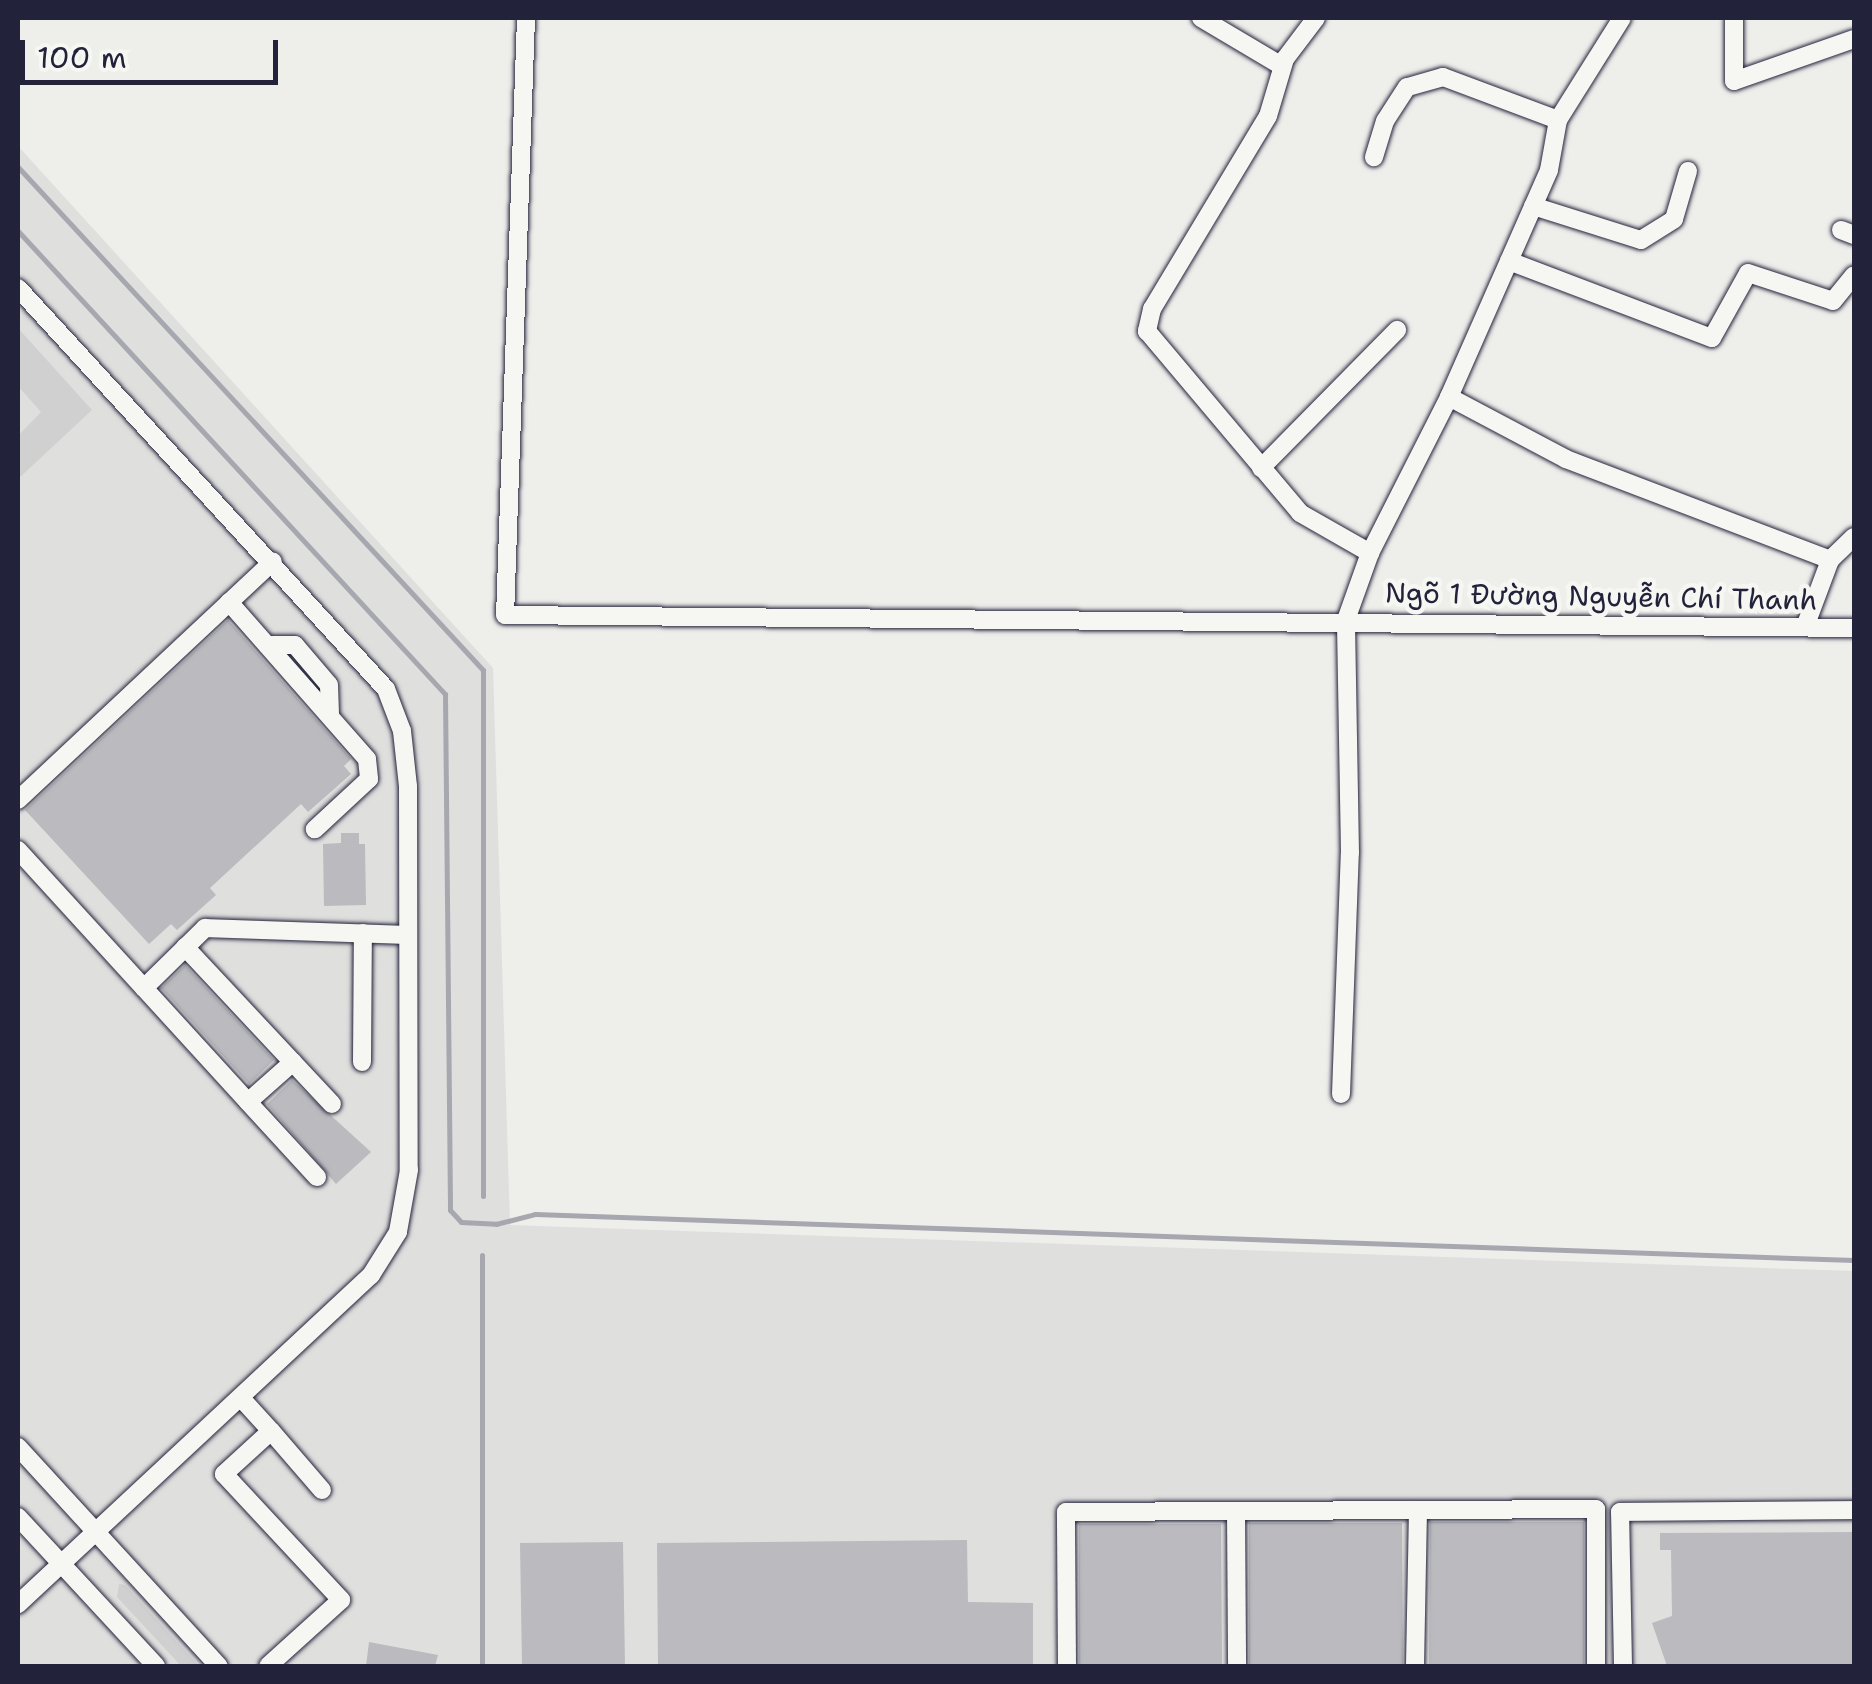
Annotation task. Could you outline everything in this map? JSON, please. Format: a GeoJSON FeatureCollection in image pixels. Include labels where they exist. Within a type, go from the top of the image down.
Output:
{"type":"FeatureCollection","features":[{"type":"Feature","properties":{"kind":"street","name":"Ngõ 1 Đường Nguyễn Chí Thanh"},"geometry":{"type":"LineString","coordinates":[[526,18],[505,615],[1347,631],[1854,628]]}},
{"type":"Feature","properties":{"kind":"street"},"geometry":{"type":"LineString","coordinates":[[1200,18],[1282,66]]}},
{"type":"Feature","properties":{"kind":"street"},"geometry":{"type":"LineString","coordinates":[[1316,18],[1282,66],[1268,116],[1152,309],[1146,331],[1300,512],[1370,553]]}},
{"type":"Feature","properties":{"kind":"street"},"geometry":{"type":"LineString","coordinates":[[1341,1094],[1350,853],[1347,631],[1370,553],[1449,397],[1533,206],[1554,153],[1558,120],[1622,18]]}},
{"type":"Feature","properties":{"kind":"street"},"geometry":{"type":"LineString","coordinates":[[1734,20],[1734,81],[1854,39]]}},
{"type":"Feature","properties":{"kind":"street"},"geometry":{"type":"LineString","coordinates":[[1374,157],[1385,121],[1407,88],[1443,76],[1558,120]]}},
{"type":"Feature","properties":{"kind":"street"},"geometry":{"type":"LineString","coordinates":[[1533,206],[1641,240],[1674,219],[1688,171]]}},
{"type":"Feature","properties":{"kind":"street"},"geometry":{"type":"LineString","coordinates":[[1509,261],[1712,338],[1748,273],[1832,300],[1854,274]]}},
{"type":"Feature","properties":{"kind":"street"},"geometry":{"type":"LineString","coordinates":[[18,288],[380,679],[402,731],[409,1170],[398,1232],[372,1275],[18,1604]]}},
{"type":"Feature","properties":{"kind":"street"},"geometry":{"type":"LineString","coordinates":[[1261,468],[1398,330]]}},
{"type":"Feature","properties":{"kind":"street"},"geometry":{"type":"LineString","coordinates":[[1449,397],[1566,459],[1830,560]]}},
{"type":"Feature","properties":{"kind":"street"},"geometry":{"type":"LineString","coordinates":[[1805,626],[1830,560],[1854,537]]}},
{"type":"Feature","properties":{"kind":"street"},"geometry":{"type":"LineString","coordinates":[[18,800],[273,561]]}},
{"type":"Feature","properties":{"kind":"street"},"geometry":{"type":"LineString","coordinates":[[229,602],[367,759],[369,778],[314,829]]}},
{"type":"Feature","properties":{"kind":"street"},"geometry":{"type":"LineString","coordinates":[[18,850],[317,1177]]}},
{"type":"Feature","properties":{"kind":"street"},"geometry":{"type":"LineString","coordinates":[[144,988],[205,928],[406,934]]}},
{"type":"Feature","properties":{"kind":"street"},"geometry":{"type":"LineString","coordinates":[[362,1062],[363,933]]}},
{"type":"Feature","properties":{"kind":"street"},"geometry":{"type":"LineString","coordinates":[[186,947],[332,1104]]}},
{"type":"Feature","properties":{"kind":"street"},"geometry":{"type":"LineString","coordinates":[[248,1102],[293,1062]]}},
{"type":"Feature","properties":{"kind":"street"},"geometry":{"type":"LineString","coordinates":[[240,1398],[322,1490]]}},
{"type":"Feature","properties":{"kind":"street"},"geometry":{"type":"LineString","coordinates":[[271,1430],[224,1474],[341,1600],[274,1665]]}},
{"type":"Feature","properties":{"kind":"street"},"geometry":{"type":"LineString","coordinates":[[18,1447],[220,1666]]}},
{"type":"Feature","properties":{"kind":"street"},"geometry":{"type":"LineString","coordinates":[[1067,1666],[1066,1512],[1596,1509],[1596,1666]]}},
{"type":"Feature","properties":{"kind":"street"},"geometry":{"type":"LineString","coordinates":[[1416,1666],[1418,1510]]}},
{"type":"Feature","properties":{"kind":"street"},"geometry":{"type":"LineString","coordinates":[[1623,1666],[1620,1512],[1854,1510]]}},
{"type":"Feature","properties":{"kind":"street"},"geometry":{"type":"LineString","coordinates":[[1236,1511],[1237,1666]]}},
{"type":"Feature","properties":{"kind":"street"},"geometry":{"type":"LineString","coordinates":[[18,1517],[156,1666]]}},
{"type":"Feature","properties":{"kind":"shaded area"},"geometry":{"type":"Polygon","coordinates":[[[18,146],[493,668],[510,1225],[1854,1271],[1854,1666],[18,1666],[18,146]]]}},
{"type":"Feature","properties":{"kind":"shaded area"},"geometry":{"type":"Polygon","coordinates":[[[18,328],[92,410],[18,479],[18,436],[41,412],[18,386],[18,328]]]}},
{"type":"Feature","properties":{"kind":"shaded area"},"geometry":{"type":"Polygon","coordinates":[[[119,1584],[125,1585],[199,1666],[181,1666],[117,1597],[119,1584]]]}},
{"type":"Feature","properties":{"kind":"building"},"geometry":{"type":"Polygon","coordinates":[[[228,620],[351,759],[344,766],[351,774],[308,812],[301,804],[210,888],[216,895],[177,930],[171,924],[149,944],[25,810],[228,620]]]}},
{"type":"Feature","properties":{"kind":"building"},"geometry":{"type":"Polygon","coordinates":[[[341,833],[359,833],[359,844],[365,844],[366,905],[324,906],[323,844],[341,843],[341,833]]]}},
{"type":"Feature","properties":{"kind":"building"},"geometry":{"type":"Polygon","coordinates":[[[185,965],[274,1060],[249,1084],[161,988],[185,965]]]}},
{"type":"Feature","properties":{"kind":"building"},"geometry":{"type":"Polygon","coordinates":[[[292,1080],[371,1152],[336,1184],[267,1104],[292,1080]]]}},
{"type":"Feature","properties":{"kind":"building"},"geometry":{"type":"Polygon","coordinates":[[[1430,1522],[1584,1522],[1584,1666],[1429,1666],[1430,1522]]]}},
{"type":"Feature","properties":{"kind":"building"},"geometry":{"type":"Polygon","coordinates":[[[1249,1523],[1402,1523],[1403,1666],[1249,1666],[1249,1523]]]}},
{"type":"Feature","properties":{"kind":"building"},"geometry":{"type":"Polygon","coordinates":[[[1079,1524],[1221,1524],[1222,1666],[1079,1666],[1079,1524]]]}},
{"type":"Feature","properties":{"kind":"building"},"geometry":{"type":"Polygon","coordinates":[[[1854,1532],[1854,1666],[1667,1666],[1652,1623],[1672,1616],[1671,1550],[1660,1550],[1660,1533],[1854,1532]]]}},
{"type":"Feature","properties":{"kind":"building"},"geometry":{"type":"Polygon","coordinates":[[[967,1540],[968,1602],[1033,1603],[1033,1666],[658,1666],[657,1543],[967,1540]]]}},
{"type":"Feature","properties":{"kind":"building"},"geometry":{"type":"Polygon","coordinates":[[[623,1542],[625,1666],[522,1666],[520,1543],[623,1542]]]}},
{"type":"Feature","properties":{"kind":"building"},"geometry":{"type":"Polygon","coordinates":[[[369,1642],[438,1655],[435,1666],[366,1666],[369,1642]]]}},
{"type":"Feature","properties":{"kind":"waterway"},"geometry":{"type":"LineString","coordinates":[[18,167],[483,670],[483,1196]]}},
{"type":"Feature","properties":{"kind":"waterway"},"geometry":{"type":"LineString","coordinates":[[18,231],[445,694],[450,1210],[461,1222],[496,1224],[535,1214],[1854,1260]]}},
{"type":"Feature","properties":{"kind":"waterway"},"geometry":{"type":"LineString","coordinates":[[482,1255],[482,1666]]}}]}
